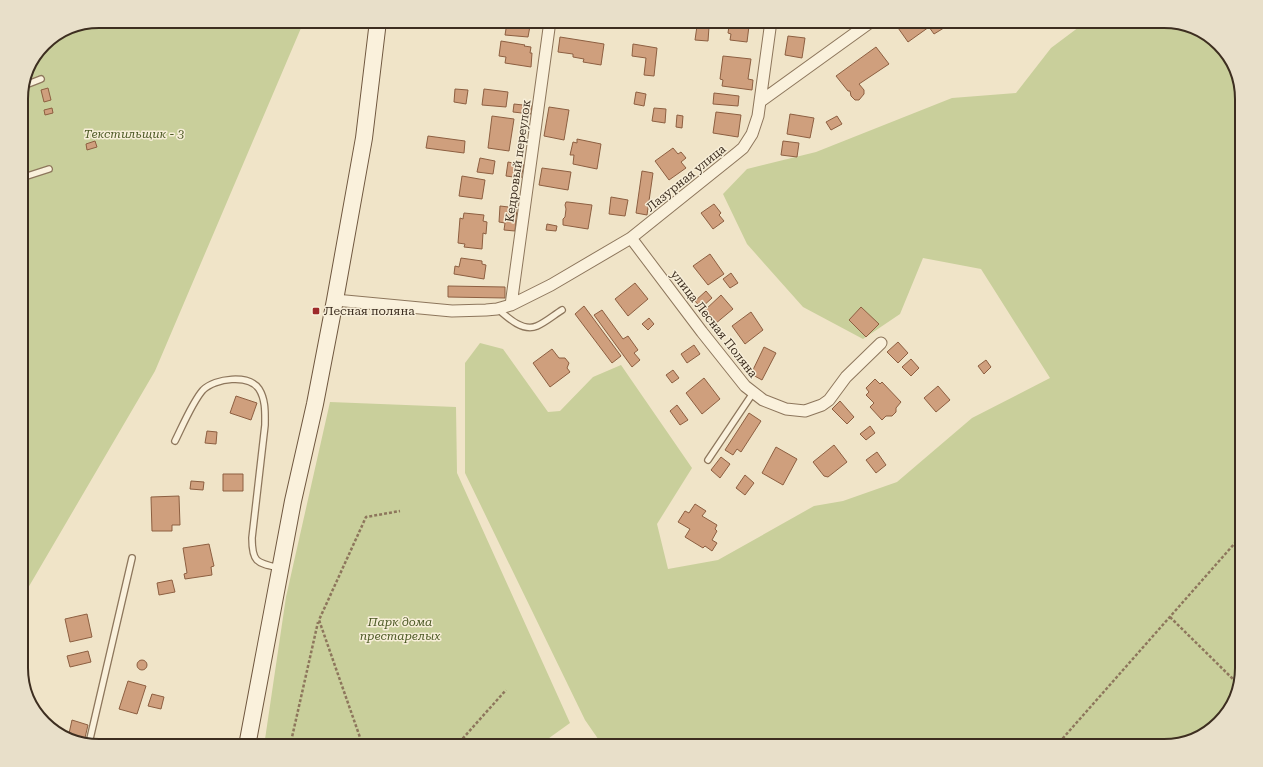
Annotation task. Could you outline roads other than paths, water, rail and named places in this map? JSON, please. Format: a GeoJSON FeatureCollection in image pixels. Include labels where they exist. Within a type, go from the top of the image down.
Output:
{"type":"FeatureCollection","features":[{"type":"Feature","properties":{"kind":"main road"},"geometry":{"type":"LineString","coordinates":[[248,739],[293,501],[315,404],[335,300],[364,138],[377,28]]}},
{"type":"Feature","properties":{"kind":"street","name":"Кедровый переулок"},"geometry":{"type":"LineString","coordinates":[[511,305],[549,28]]}},
{"type":"Feature","properties":{"kind":"street","name":"Лазурная улица"},"geometry":{"type":"LineString","coordinates":[[335,300],[452,311],[497,309],[511,305],[551,285],[631,238],[743,148],[752,134],[758,116],[770,28]]}},
{"type":"Feature","properties":{"kind":"street"},"geometry":{"type":"LineString","coordinates":[[761,101],[862,28]]}},
{"type":"Feature","properties":{"kind":"street","name":"улица Лесная Поляна"},"geometry":{"type":"LineString","coordinates":[[631,238],[738,377],[753,393],[763,400],[786,409],[805,411],[822,406],[829,400],[846,377],[881,343]]}},
{"type":"Feature","properties":{"kind":"lane"},"geometry":{"type":"LineString","coordinates":[[29,84],[41,79]]}},
{"type":"Feature","properties":{"kind":"lane"},"geometry":{"type":"LineString","coordinates":[[28,176],[49,169]]}},
{"type":"Feature","properties":{"kind":"lane"},"geometry":{"type":"LineString","coordinates":[[497,309],[517,324],[528,327],[538,326],[562,310]]}},
{"type":"Feature","properties":{"kind":"lane"},"geometry":{"type":"LineString","coordinates":[[175,441],[198,396],[204,389],[213,383],[229,380],[246,381],[255,384],[260,390],[264,405],[264,425],[252,538],[252,551],[254,557],[262,564],[280,568]]}},
{"type":"Feature","properties":{"kind":"lane"},"geometry":{"type":"LineString","coordinates":[[708,460],[753,393]]}},
{"type":"Feature","properties":{"kind":"lane"},"geometry":{"type":"LineString","coordinates":[[90,738],[132,558]]}},
{"type":"Feature","properties":{"kind":"place","name":"Лесная поляна"},"geometry":{"type":"Point","coordinates":[316,311]}},
{"type":"Feature","properties":{"kind":"park label","name":"Текстильщик - 3"},"geometry":{"type":"Point","coordinates":[134,134]}},
{"type":"Feature","properties":{"kind":"park label","name":"Парк дома престарелых"},"geometry":{"type":"Point","coordinates":[400,629]}}]}
